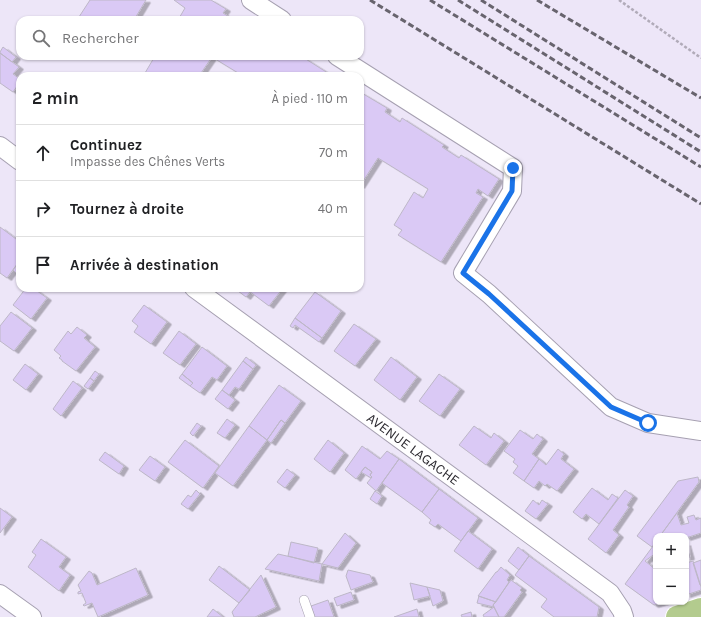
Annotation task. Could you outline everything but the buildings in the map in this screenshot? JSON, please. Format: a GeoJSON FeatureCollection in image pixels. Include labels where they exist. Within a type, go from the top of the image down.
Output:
{"type":"FeatureCollection","features":[{"type":"Feature","properties":{"kind":"main road"},"geometry":{"type":"LineString","coordinates":[[677,617],[701,609]]}},
{"type":"Feature","properties":{"kind":"street"},"geometry":{"type":"LineString","coordinates":[[251,0],[276,16]]}},
{"type":"Feature","properties":{"kind":"street"},"geometry":{"type":"LineString","coordinates":[[343,60],[362,72]]}},
{"type":"Feature","properties":{"kind":"street"},"geometry":{"type":"LineString","coordinates":[[364,73],[513,168],[512,191],[463,273],[489,294],[611,407],[648,423],[701,431]]}},
{"type":"Feature","properties":{"kind":"street"},"geometry":{"type":"LineString","coordinates":[[0,146],[16,158]]}},
{"type":"Feature","properties":{"kind":"street","name":"AVENUE LAGACHE"},"geometry":{"type":"LineString","coordinates":[[199,292],[610,593],[622,611],[624,617]]}},
{"type":"Feature","properties":{"kind":"street"},"geometry":{"type":"LineString","coordinates":[[0,594],[32,617]]}},
{"type":"Feature","properties":{"kind":"lane"},"geometry":{"type":"LineString","coordinates":[[304,600],[310,617]]}},
{"type":"Feature","properties":{"kind":"path"},"geometry":{"type":"LineString","coordinates":[[619,0],[701,58]]}},
{"type":"Feature","properties":{"kind":"railway"},"geometry":{"type":"LineString","coordinates":[[370,0],[701,204]]}},
{"type":"Feature","properties":{"kind":"railway"},"geometry":{"type":"LineString","coordinates":[[430,0],[701,167]]}},
{"type":"Feature","properties":{"kind":"railway"},"geometry":{"type":"LineString","coordinates":[[458,0],[701,152]]}},
{"type":"Feature","properties":{"kind":"railway"},"geometry":{"type":"LineString","coordinates":[[481,0],[701,138]]}},
{"type":"Feature","properties":{"kind":"railway"},"geometry":{"type":"LineString","coordinates":[[537,0],[701,98]]}},
{"type":"Feature","properties":{"kind":"route"},"geometry":{"type":"LineString","coordinates":[[513,168],[512,191],[463,273],[489,294],[611,407],[648,423]]}}]}
